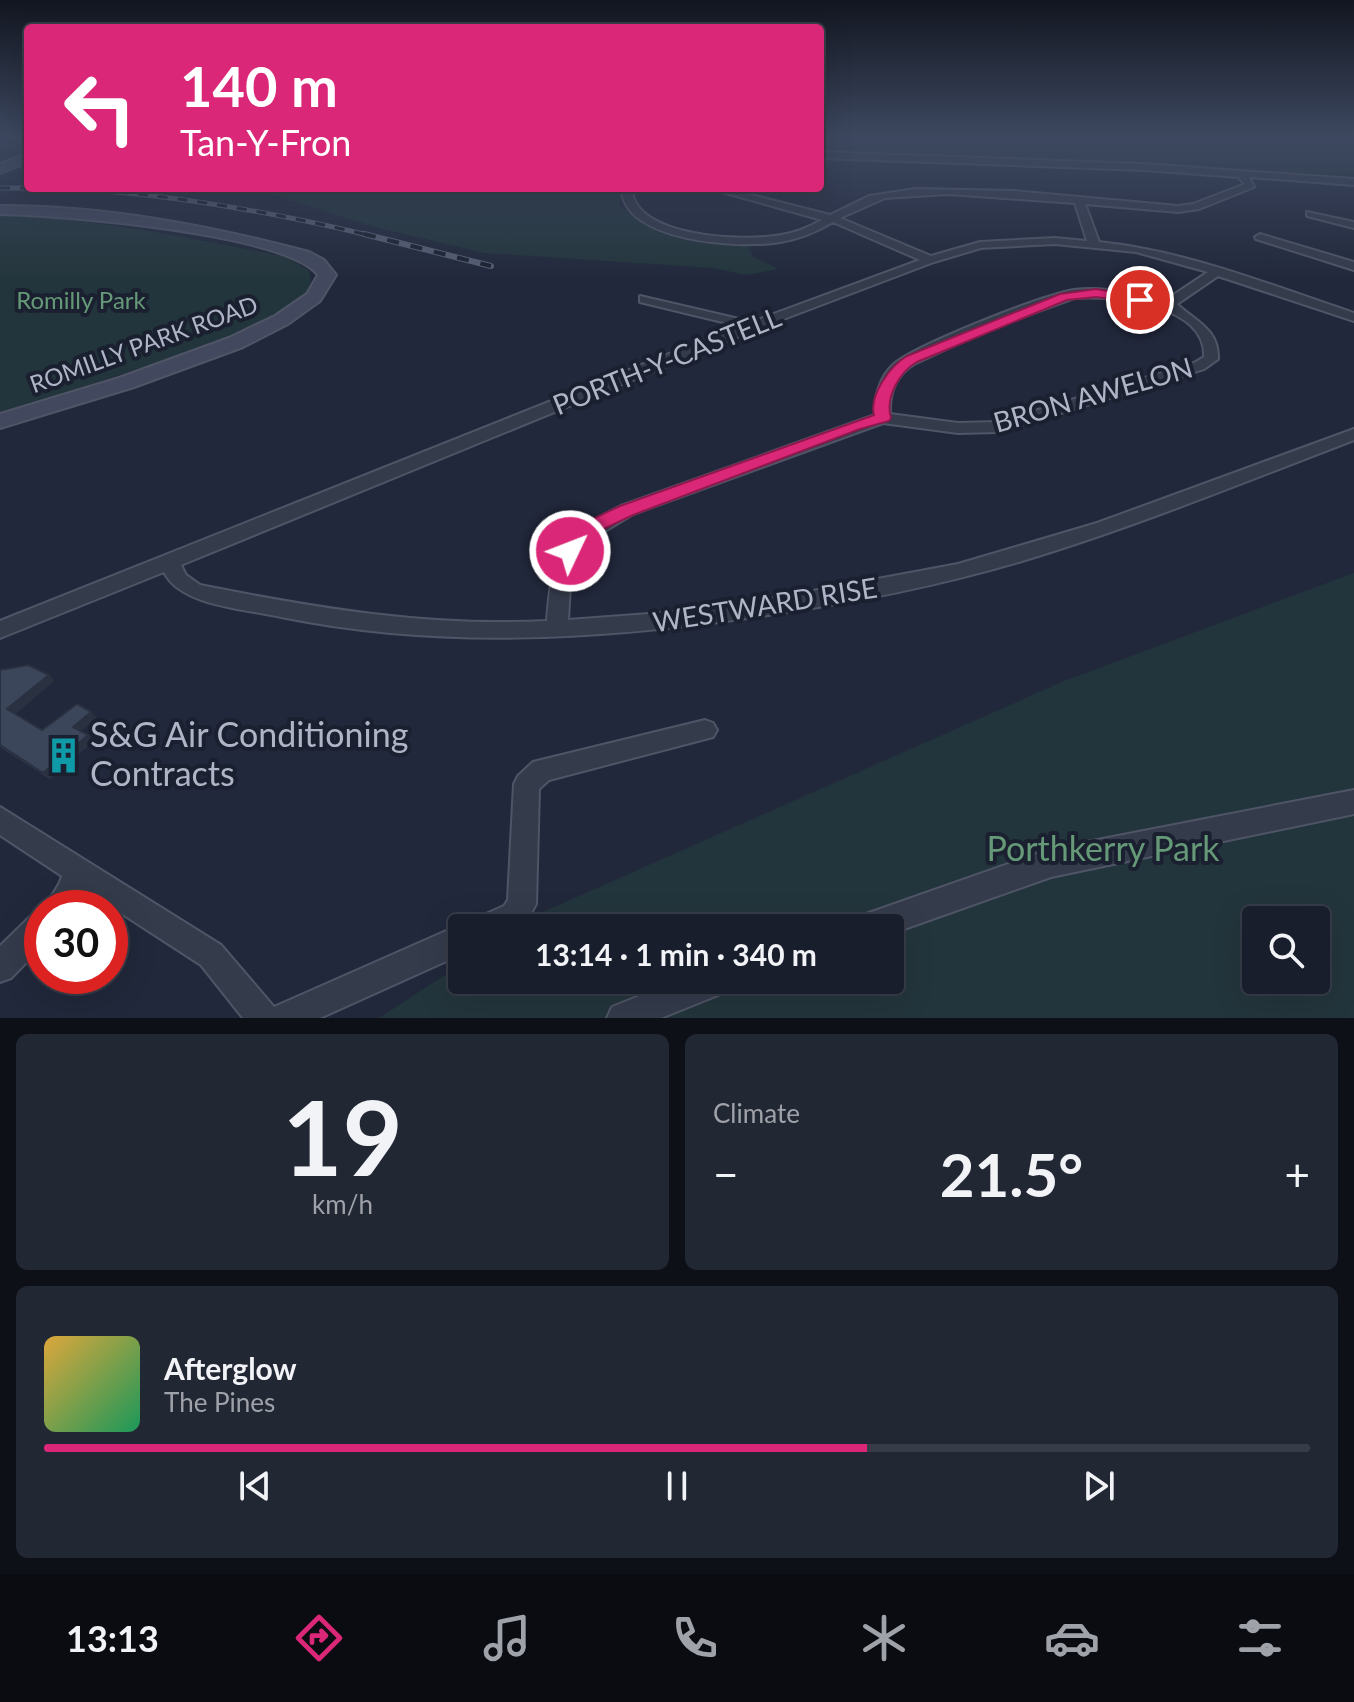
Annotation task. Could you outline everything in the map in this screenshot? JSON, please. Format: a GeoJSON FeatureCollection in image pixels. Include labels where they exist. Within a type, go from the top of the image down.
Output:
{"type":"FeatureCollection","features":[{"type":"Feature","properties":{"kind":"street"},"geometry":{"type":"LineString","coordinates":[[627,192],[628,201],[648,220],[699,237],[748,241],[780,238],[816,228],[867,199],[917,191],[1079,200],[1170,209],[1195,207],[1251,185]]}},
{"type":"Feature","properties":{"kind":"street"},"geometry":{"type":"LineString","coordinates":[[728,192],[829,218],[869,232],[930,260]]}},
{"type":"Feature","properties":{"kind":"street"},"geometry":{"type":"LineString","coordinates":[[743,196],[750,192]]}},
{"type":"Feature","properties":{"kind":"street"},"geometry":{"type":"LineString","coordinates":[[1079,200],[1093,242]]}},
{"type":"Feature","properties":{"kind":"street","name":"ROMILLY PARK ROAD"},"geometry":{"type":"LineString","coordinates":[[0,210],[104,216],[166,226],[303,256],[318,264],[327,275],[319,296],[303,309],[245,340],[0,421]]}},
{"type":"Feature","properties":{"kind":"street"},"geometry":{"type":"LineString","coordinates":[[1311,214],[1354,225]]}},
{"type":"Feature","properties":{"kind":"street"},"geometry":{"type":"LineString","coordinates":[[1260,237],[1354,266]]}},
{"type":"Feature","properties":{"kind":"street","name":"PORTH-Y-CASTELL"},"geometry":{"type":"LineString","coordinates":[[0,630],[753,326],[930,260],[999,242],[1093,242],[1155,253],[1354,317]]}},
{"type":"Feature","properties":{"kind":"street"},"geometry":{"type":"LineString","coordinates":[[883,418],[880,408],[900,365],[1052,300],[1096,293],[1170,305],[1172,300],[1218,271]]}},
{"type":"Feature","properties":{"kind":"street"},"geometry":{"type":"LineString","coordinates":[[644,299],[753,326]]}},
{"type":"Feature","properties":{"kind":"street","name":"BRON AWELON"},"geometry":{"type":"LineString","coordinates":[[557,630],[560,583],[570,551],[591,528],[627,510],[883,418],[958,428],[999,427],[1199,366],[1211,359],[1213,347],[1210,336],[1170,305]]}},
{"type":"Feature","properties":{"kind":"street","name":"WESTWARD RISE"},"geometry":{"type":"LineString","coordinates":[[169,561],[178,580],[195,591],[316,617],[391,626],[557,630],[670,622],[838,597],[1018,555],[1354,434]]}},
{"type":"Feature","properties":{"kind":"street"},"geometry":{"type":"LineString","coordinates":[[515,914],[522,904],[527,784],[542,770],[705,730]]}},
{"type":"Feature","properties":{"kind":"street"},"geometry":{"type":"LineString","coordinates":[[904,915],[1051,863],[1354,802]]}},
{"type":"Feature","properties":{"kind":"street"},"geometry":{"type":"LineString","coordinates":[[0,820],[211,955],[263,1018]]}},
{"type":"Feature","properties":{"kind":"street"},"geometry":{"type":"LineString","coordinates":[[73,890],[77,872]]}},
{"type":"Feature","properties":{"kind":"street"},"geometry":{"type":"LineString","coordinates":[[0,967],[24,943]]}},
{"type":"Feature","properties":{"kind":"street"},"geometry":{"type":"LineString","coordinates":[[285,1018],[448,945]]}},
{"type":"Feature","properties":{"kind":"street"},"geometry":{"type":"LineString","coordinates":[[623,1018],[682,994]]}},
{"type":"Feature","properties":{"kind":"green space"},"geometry":{"type":"Polygon","coordinates":[[[248,192],[620,192],[620,204],[646,226],[696,242],[748,246],[753,257],[779,269],[746,275],[713,268],[484,253],[371,226],[274,195],[248,192]]]}},
{"type":"Feature","properties":{"kind":"green space","name":"Romilly Park"},"geometry":{"type":"Polygon","coordinates":[[[0,215],[109,225],[288,257],[309,271],[311,282],[304,299],[267,324],[0,414],[0,215]]]}},
{"type":"Feature","properties":{"kind":"green space","name":"Porthkerry Park"},"geometry":{"type":"Polygon","coordinates":[[[1354,573],[1354,1018],[379,1018],[448,973],[448,994],[904,994],[904,914],[539,914],[1064,681],[1354,573]]]}},
{"type":"Feature","properties":{"kind":"building"},"geometry":{"type":"Polygon","coordinates":[[[28,665],[49,675],[7,709],[42,730],[77,704],[91,712],[73,727],[88,735],[43,773],[0,745],[0,670],[28,665]]]}},
{"type":"Feature","properties":{"kind":"railway"},"geometry":{"type":"LineString","coordinates":[[0,188],[24,188]]}},
{"type":"Feature","properties":{"kind":"railway"},"geometry":{"type":"LineString","coordinates":[[111,192],[216,204],[372,236]]}},
{"type":"Feature","properties":{"kind":"railway"},"geometry":{"type":"LineString","coordinates":[[364,234],[372,236]]}},
{"type":"Feature","properties":{"kind":"railway"},"geometry":{"type":"LineString","coordinates":[[372,236],[491,266]]}},
{"type":"Feature","properties":{"kind":"place","name":"S&G Air Conditioning Contracts"},"geometry":{"type":"Point","coordinates":[64,755]}},
{"type":"Feature","properties":{"kind":"route"},"geometry":{"type":"LineString","coordinates":[[570,551],[591,528],[627,510],[883,418],[880,408],[889,384],[900,365],[912,359],[1064,296],[1096,293],[1140,300]]}}]}
